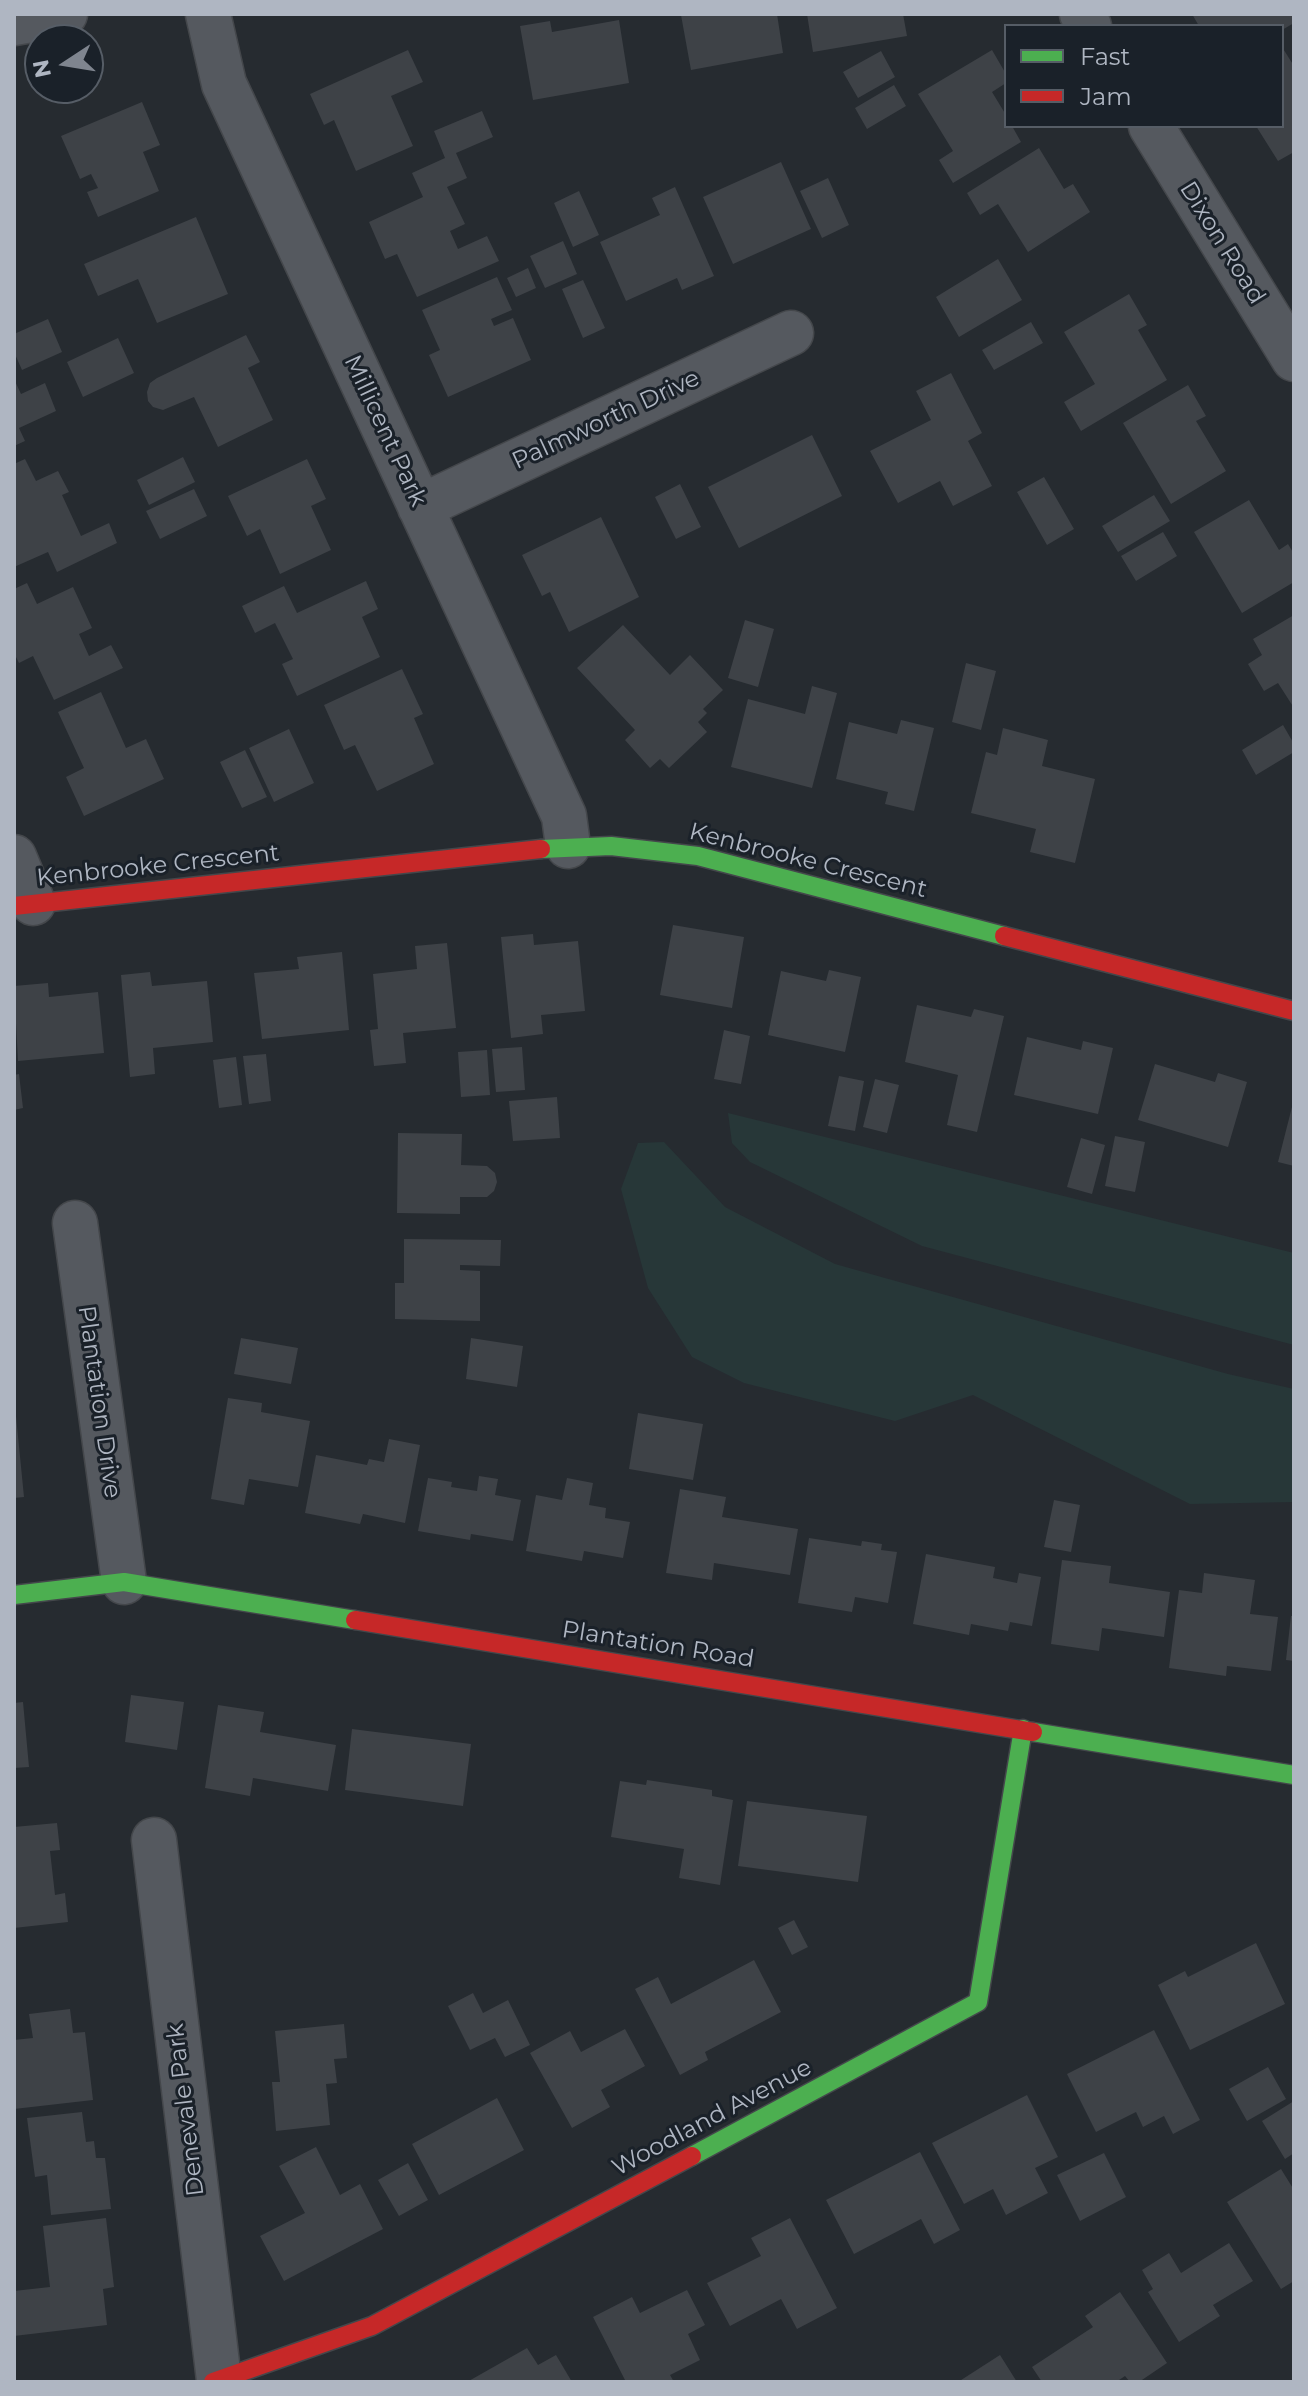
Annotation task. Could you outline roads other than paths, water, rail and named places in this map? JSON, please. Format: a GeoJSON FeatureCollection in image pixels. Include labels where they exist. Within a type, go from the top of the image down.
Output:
{"type":"FeatureCollection","features":[{"type":"Feature","properties":{"kind":"street"},"geometry":{"type":"LineString","coordinates":[[14,23],[65,14]]}},
{"type":"Feature","properties":{"kind":"street","name":"Millicent Park"},"geometry":{"type":"LineString","coordinates":[[208,14],[224,84],[564,816],[568,846]]}},
{"type":"Feature","properties":{"kind":"street","name":"Dixon Road"},"geometry":{"type":"LineString","coordinates":[[1152,128],[1294,359]]}},
{"type":"Feature","properties":{"kind":"street","name":"Palmworth Drive"},"geometry":{"type":"LineString","coordinates":[[420,507],[791,333]]}},
{"type":"Feature","properties":{"kind":"street","name":"Kenbrooke Crescent"},"geometry":{"type":"LineString","coordinates":[[23,904],[568,846],[611,846],[698,856],[1294,1011]]}},
{"type":"Feature","properties":{"kind":"street"},"geometry":{"type":"LineString","coordinates":[[14,857],[23,904]]}},
{"type":"Feature","properties":{"kind":"street","name":"Plantation Drive"},"geometry":{"type":"LineString","coordinates":[[75,1223],[124,1582]]}},
{"type":"Feature","properties":{"kind":"street","name":"Plantation Road"},"geometry":{"type":"LineString","coordinates":[[14,1595],[124,1582],[1294,1775]]}},
{"type":"Feature","properties":{"kind":"street","name":"Woodland Avenue"},"geometry":{"type":"LineString","coordinates":[[216,2381],[372,2326],[978,2002],[1023,1729]]}},
{"type":"Feature","properties":{"kind":"street","name":"Denevale Park"},"geometry":{"type":"LineString","coordinates":[[154,1840],[216,2381]]}}]}
